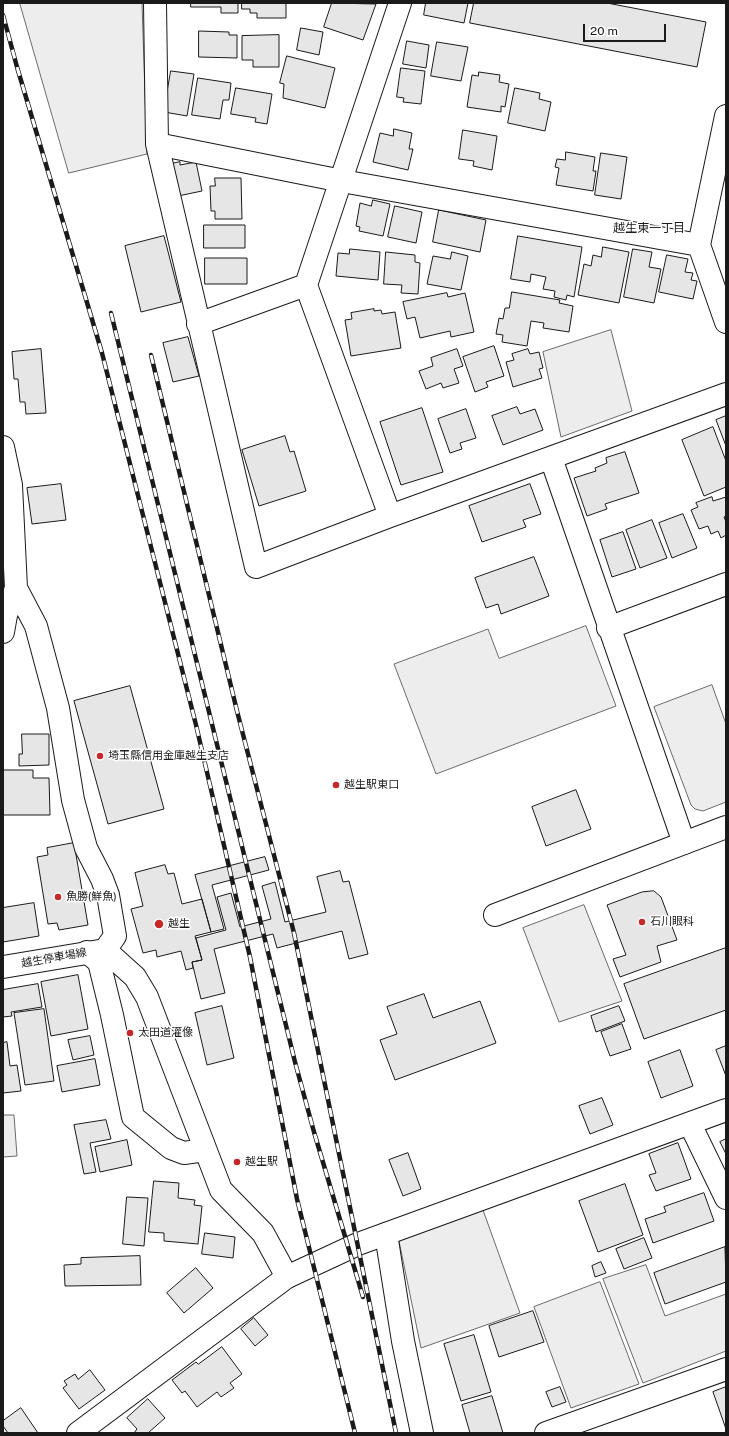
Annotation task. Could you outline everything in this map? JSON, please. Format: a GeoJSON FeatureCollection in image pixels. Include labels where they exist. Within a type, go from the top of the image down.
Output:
{"type":"FeatureCollection","features":[{"type":"Feature","properties":{"kind":"street"},"geometry":{"type":"LineString","coordinates":[[155,3],[157,144],[256,567],[390,516],[726,394]]}},
{"type":"Feature","properties":{"kind":"street"},"geometry":{"type":"LineString","coordinates":[[390,516],[306,285],[342,182],[400,3]]}},
{"type":"Feature","properties":{"kind":"street"},"geometry":{"type":"LineString","coordinates":[[726,120],[699,245],[726,322]]}},
{"type":"Feature","properties":{"kind":"street"},"geometry":{"type":"LineString","coordinates":[[157,144],[342,182],[699,245]]}},
{"type":"Feature","properties":{"kind":"street"},"geometry":{"type":"LineString","coordinates":[[198,324],[306,285]]}},
{"type":"Feature","properties":{"kind":"street"},"geometry":{"type":"LineString","coordinates":[[3,447],[11,484],[16,588],[6,616],[3,632]]}},
{"type":"Feature","properties":{"kind":"street"},"geometry":{"type":"LineString","coordinates":[[551,458],[608,628],[684,844]]}},
{"type":"Feature","properties":{"kind":"street"},"geometry":{"type":"LineString","coordinates":[[608,628],[726,584]]}},
{"type":"Feature","properties":{"kind":"street"},"geometry":{"type":"LineString","coordinates":[[16,588],[36,626],[58,708],[74,807],[86,848],[102,879],[108,895],[115,936],[96,951]]}},
{"type":"Feature","properties":{"kind":"street"},"geometry":{"type":"LineString","coordinates":[[495,915],[726,827]]}},
{"type":"Feature","properties":{"kind":"street"},"geometry":{"type":"LineString","coordinates":[[96,951],[135,977],[147,997],[221,1190],[263,1234],[287,1277]]}},
{"type":"Feature","properties":{"kind":"street"},"geometry":{"type":"LineString","coordinates":[[96,951],[112,1015],[133,1117],[171,1148],[184,1153],[205,1150]]}},
{"type":"Feature","properties":{"kind":"street","name":"越生停車場線"},"geometry":{"type":"LineString","coordinates":[[3,967],[96,951]]}},
{"type":"Feature","properties":{"kind":"street"},"geometry":{"type":"LineString","coordinates":[[78,1433],[287,1277],[348,1248],[726,1110]]}},
{"type":"Feature","properties":{"kind":"street"},"geometry":{"type":"LineString","coordinates":[[690,1124],[726,1198]]}},
{"type":"Feature","properties":{"kind":"street"},"geometry":{"type":"LineString","coordinates":[[386,1234],[403,1341],[422,1433]]}},
{"type":"Feature","properties":{"kind":"street"},"geometry":{"type":"LineString","coordinates":[[546,1433],[726,1368]]}},
{"type":"Feature","properties":{"kind":"shaded area"},"geometry":{"type":"Polygon","coordinates":[[[20,3],[142,3],[147,154],[69,173],[20,3]]]}},
{"type":"Feature","properties":{"kind":"shaded area"},"geometry":{"type":"Polygon","coordinates":[[[611,330],[632,411],[561,437],[543,352],[611,330]]]}},
{"type":"Feature","properties":{"kind":"shaded area"},"geometry":{"type":"Polygon","coordinates":[[[586,626],[616,706],[436,774],[394,664],[488,629],[499,658],[586,626]]]}},
{"type":"Feature","properties":{"kind":"shaded area"},"geometry":{"type":"Polygon","coordinates":[[[712,685],[726,724],[726,802],[703,811],[695,809],[691,805],[654,707],[712,685]]]}},
{"type":"Feature","properties":{"kind":"shaded area"},"geometry":{"type":"Polygon","coordinates":[[[584,905],[622,1001],[559,1022],[523,928],[584,905]]]}},
{"type":"Feature","properties":{"kind":"shaded area"},"geometry":{"type":"Polygon","coordinates":[[[3,1115],[14,1115],[17,1156],[3,1157],[3,1115]]]}},
{"type":"Feature","properties":{"kind":"shaded area"},"geometry":{"type":"Polygon","coordinates":[[[483,1210],[520,1313],[421,1348],[399,1241],[483,1210]]]}},
{"type":"Feature","properties":{"kind":"shaded area"},"geometry":{"type":"Polygon","coordinates":[[[646,1265],[665,1316],[726,1294],[726,1351],[643,1383],[603,1279],[646,1265]]]}},
{"type":"Feature","properties":{"kind":"shaded area"},"geometry":{"type":"Polygon","coordinates":[[[600,1282],[639,1384],[571,1408],[534,1307],[600,1282]]]}},
{"type":"Feature","properties":{"kind":"building"},"geometry":{"type":"Polygon","coordinates":[[[191,3],[238,3],[238,13],[221,13],[221,7],[191,7],[191,3]]]}},
{"type":"Feature","properties":{"kind":"building"},"geometry":{"type":"Polygon","coordinates":[[[242,3],[286,3],[286,18],[257,18],[257,13],[250,13],[250,9],[242,9],[242,3]]]}},
{"type":"Feature","properties":{"kind":"building"},"geometry":{"type":"Polygon","coordinates":[[[332,3],[376,4],[363,40],[324,27],[332,3]]]}},
{"type":"Feature","properties":{"kind":"building"},"geometry":{"type":"Polygon","coordinates":[[[426,3],[468,3],[464,23],[424,15],[426,3]]]}},
{"type":"Feature","properties":{"kind":"building"},"geometry":{"type":"Polygon","coordinates":[[[474,3],[607,3],[706,22],[697,67],[470,23],[474,3]]]}},
{"type":"Feature","properties":{"kind":"building"},"geometry":{"type":"Polygon","coordinates":[[[301,28],[323,32],[319,55],[297,50],[301,28]]]}},
{"type":"Feature","properties":{"kind":"building"},"geometry":{"type":"Polygon","coordinates":[[[199,31],[229,32],[229,35],[237,35],[237,58],[199,57],[199,31]]]}},
{"type":"Feature","properties":{"kind":"building"},"geometry":{"type":"Polygon","coordinates":[[[279,35],[279,67],[253,67],[253,60],[242,60],[242,36],[279,35]]]}},
{"type":"Feature","properties":{"kind":"building"},"geometry":{"type":"Polygon","coordinates":[[[407,41],[429,45],[426,68],[403,64],[407,41]]]}},
{"type":"Feature","properties":{"kind":"building"},"geometry":{"type":"Polygon","coordinates":[[[437,42],[468,47],[461,81],[431,76],[437,42]]]}},
{"type":"Feature","properties":{"kind":"building"},"geometry":{"type":"Polygon","coordinates":[[[287,56],[335,68],[325,108],[283,98],[284,84],[280,83],[287,56]]]}},
{"type":"Feature","properties":{"kind":"building"},"geometry":{"type":"Polygon","coordinates":[[[401,68],[425,71],[421,104],[403,102],[404,98],[397,97],[401,68]]]}},
{"type":"Feature","properties":{"kind":"building"},"geometry":{"type":"Polygon","coordinates":[[[171,71],[194,74],[187,116],[164,112],[171,71]]]}},
{"type":"Feature","properties":{"kind":"building"},"geometry":{"type":"Polygon","coordinates":[[[479,72],[500,75],[499,82],[509,84],[505,107],[501,106],[501,112],[467,107],[472,75],[478,76],[479,72]]]}},
{"type":"Feature","properties":{"kind":"building"},"geometry":{"type":"Polygon","coordinates":[[[198,78],[231,83],[229,100],[223,100],[220,119],[192,115],[198,78]]]}},
{"type":"Feature","properties":{"kind":"building"},"geometry":{"type":"Polygon","coordinates":[[[236,88],[272,94],[267,124],[255,122],[256,118],[231,114],[236,88]]]}},
{"type":"Feature","properties":{"kind":"building"},"geometry":{"type":"Polygon","coordinates":[[[515,88],[540,93],[539,99],[551,102],[545,131],[508,123],[515,88]]]}},
{"type":"Feature","properties":{"kind":"building"},"geometry":{"type":"Polygon","coordinates":[[[394,129],[412,133],[409,149],[413,149],[408,170],[373,162],[380,133],[393,136],[394,129]]]}},
{"type":"Feature","properties":{"kind":"building"},"geometry":{"type":"Polygon","coordinates":[[[463,130],[497,136],[492,170],[473,166],[474,161],[459,159],[463,130]]]}},
{"type":"Feature","properties":{"kind":"building"},"geometry":{"type":"Polygon","coordinates":[[[566,152],[595,157],[593,171],[596,171],[593,191],[556,185],[559,168],[555,167],[557,159],[565,160],[566,152]]]}},
{"type":"Feature","properties":{"kind":"building"},"geometry":{"type":"Polygon","coordinates":[[[601,153],[627,157],[621,199],[595,195],[601,153]]]}},
{"type":"Feature","properties":{"kind":"building"},"geometry":{"type":"Polygon","coordinates":[[[180,162],[180,165],[196,162],[202,191],[178,196],[171,164],[180,162]]]}},
{"type":"Feature","properties":{"kind":"building"},"geometry":{"type":"Polygon","coordinates":[[[215,178],[241,178],[242,219],[215,219],[215,211],[211,211],[210,186],[215,186],[215,178]]]}},
{"type":"Feature","properties":{"kind":"building"},"geometry":{"type":"Polygon","coordinates":[[[373,200],[390,204],[383,236],[359,231],[360,227],[356,226],[360,203],[371,206],[373,200]]]}},
{"type":"Feature","properties":{"kind":"building"},"geometry":{"type":"Polygon","coordinates":[[[395,206],[422,212],[416,243],[388,237],[395,206]]]}},
{"type":"Feature","properties":{"kind":"building"},"geometry":{"type":"Polygon","coordinates":[[[439,210],[486,220],[480,252],[433,242],[439,210]]]}},
{"type":"Feature","properties":{"kind":"building"},"geometry":{"type":"Polygon","coordinates":[[[204,225],[245,225],[245,248],[204,248],[204,225]]]}},
{"type":"Feature","properties":{"kind":"building"},"geometry":{"type":"Polygon","coordinates":[[[164,236],[181,302],[141,312],[125,246],[164,236]]]}},
{"type":"Feature","properties":{"kind":"building"},"geometry":{"type":"Polygon","coordinates":[[[518,236],[582,247],[574,297],[567,295],[566,300],[554,297],[555,291],[543,289],[546,277],[531,274],[530,282],[511,279],[518,236]]]}},
{"type":"Feature","properties":{"kind":"building"},"geometry":{"type":"Polygon","coordinates":[[[603,247],[629,252],[619,303],[578,295],[584,264],[591,266],[593,255],[601,257],[603,247]]]}},
{"type":"Feature","properties":{"kind":"building"},"geometry":{"type":"Polygon","coordinates":[[[350,249],[380,252],[378,280],[336,276],[338,253],[349,254],[350,249]]]}},
{"type":"Feature","properties":{"kind":"building"},"geometry":{"type":"Polygon","coordinates":[[[633,249],[652,252],[649,267],[661,269],[654,303],[624,297],[633,249]]]}},
{"type":"Feature","properties":{"kind":"building"},"geometry":{"type":"Polygon","coordinates":[[[386,252],[415,255],[415,262],[420,263],[418,294],[401,293],[402,285],[384,284],[386,252]]]}},
{"type":"Feature","properties":{"kind":"building"},"geometry":{"type":"Polygon","coordinates":[[[452,252],[468,256],[461,290],[427,284],[433,256],[450,259],[452,252]]]}},
{"type":"Feature","properties":{"kind":"building"},"geometry":{"type":"Polygon","coordinates":[[[667,255],[688,259],[685,272],[693,273],[691,280],[697,281],[693,299],[659,292],[667,255]]]}},
{"type":"Feature","properties":{"kind":"building"},"geometry":{"type":"Polygon","coordinates":[[[205,258],[247,258],[247,284],[205,284],[205,258]]]}},
{"type":"Feature","properties":{"kind":"building"},"geometry":{"type":"Polygon","coordinates":[[[512,292],[560,300],[559,303],[573,306],[569,332],[543,328],[544,323],[531,321],[527,346],[502,342],[503,335],[496,334],[499,318],[503,319],[505,308],[509,308],[512,292]]]}},
{"type":"Feature","properties":{"kind":"building"},"geometry":{"type":"Polygon","coordinates":[[[447,293],[448,297],[465,293],[474,332],[451,337],[450,331],[420,338],[415,317],[407,319],[403,302],[447,293]]]}},
{"type":"Feature","properties":{"kind":"building"},"geometry":{"type":"Polygon","coordinates":[[[374,309],[374,311],[381,310],[382,314],[395,312],[401,348],[351,356],[345,320],[352,319],[351,313],[374,309]]]}},
{"type":"Feature","properties":{"kind":"building"},"geometry":{"type":"Polygon","coordinates":[[[188,337],[199,376],[173,382],[163,343],[188,337]]]}},
{"type":"Feature","properties":{"kind":"building"},"geometry":{"type":"Polygon","coordinates":[[[494,346],[504,376],[486,382],[488,387],[475,392],[463,357],[494,346]]]}},
{"type":"Feature","properties":{"kind":"building"},"geometry":{"type":"Polygon","coordinates":[[[41,349],[46,413],[26,414],[25,402],[20,402],[18,379],[14,379],[12,352],[41,349]]]}},
{"type":"Feature","properties":{"kind":"building"},"geometry":{"type":"Polygon","coordinates":[[[457,349],[463,366],[454,369],[459,383],[443,388],[441,383],[426,389],[419,371],[433,366],[431,358],[457,349]]]}},
{"type":"Feature","properties":{"kind":"building"},"geometry":{"type":"Polygon","coordinates":[[[528,349],[530,354],[539,352],[543,368],[539,369],[542,378],[513,387],[506,362],[514,360],[512,354],[528,349]]]}},
{"type":"Feature","properties":{"kind":"building"},"geometry":{"type":"Polygon","coordinates":[[[517,407],[520,414],[535,409],[543,430],[503,445],[492,416],[517,407]]]}},
{"type":"Feature","properties":{"kind":"building"},"geometry":{"type":"Polygon","coordinates":[[[422,408],[443,472],[401,485],[380,422],[422,408]]]}},
{"type":"Feature","properties":{"kind":"building"},"geometry":{"type":"Polygon","coordinates":[[[466,409],[476,438],[460,443],[462,449],[450,453],[438,419],[466,409]]]}},
{"type":"Feature","properties":{"kind":"building"},"geometry":{"type":"Polygon","coordinates":[[[726,416],[726,446],[716,420],[726,416]]]}},
{"type":"Feature","properties":{"kind":"building"},"geometry":{"type":"Polygon","coordinates":[[[713,427],[726,461],[726,487],[704,496],[682,440],[713,427]]]}},
{"type":"Feature","properties":{"kind":"building"},"geometry":{"type":"Polygon","coordinates":[[[285,436],[290,452],[294,451],[306,491],[259,506],[242,450],[285,436]]]}},
{"type":"Feature","properties":{"kind":"building"},"geometry":{"type":"Polygon","coordinates":[[[625,452],[639,493],[605,504],[607,509],[587,516],[574,478],[596,471],[595,468],[607,463],[606,458],[625,452]]]}},
{"type":"Feature","properties":{"kind":"building"},"geometry":{"type":"Polygon","coordinates":[[[61,484],[66,520],[32,524],[27,488],[61,484]]]}},
{"type":"Feature","properties":{"kind":"building"},"geometry":{"type":"Polygon","coordinates":[[[530,484],[541,514],[523,520],[526,527],[482,542],[469,506],[530,484]]]}},
{"type":"Feature","properties":{"kind":"building"},"geometry":{"type":"Polygon","coordinates":[[[712,497],[713,501],[726,497],[726,516],[724,517],[726,522],[726,535],[721,538],[718,531],[711,534],[708,526],[699,529],[691,510],[698,507],[696,503],[712,497]]]}},
{"type":"Feature","properties":{"kind":"building"},"geometry":{"type":"Polygon","coordinates":[[[683,514],[697,548],[672,558],[659,523],[683,514]]]}},
{"type":"Feature","properties":{"kind":"building"},"geometry":{"type":"Polygon","coordinates":[[[652,520],[667,558],[640,568],[626,530],[652,520]]]}},
{"type":"Feature","properties":{"kind":"building"},"geometry":{"type":"Polygon","coordinates":[[[623,532],[636,569],[612,577],[600,540],[623,532]]]}},
{"type":"Feature","properties":{"kind":"building"},"geometry":{"type":"Polygon","coordinates":[[[534,557],[549,596],[501,614],[498,604],[486,608],[475,578],[534,557]]]}},
{"type":"Feature","properties":{"kind":"building"},"geometry":{"type":"Polygon","coordinates":[[[130,686],[164,809],[108,824],[74,701],[130,686]]]}},
{"type":"Feature","properties":{"kind":"building"},"geometry":{"type":"Polygon","coordinates":[[[22,734],[49,734],[49,765],[19,766],[19,754],[22,754],[22,734]]]}},
{"type":"Feature","properties":{"kind":"building"},"geometry":{"type":"Polygon","coordinates":[[[3,770],[33,770],[33,778],[49,778],[50,815],[3,815],[3,770]]]}},
{"type":"Feature","properties":{"kind":"building"},"geometry":{"type":"Polygon","coordinates":[[[576,790],[591,829],[546,846],[532,807],[576,790]]]}},
{"type":"Feature","properties":{"kind":"building"},"geometry":{"type":"Polygon","coordinates":[[[74,843],[88,925],[59,930],[57,923],[48,924],[37,857],[48,855],[47,848],[74,843]]]}},
{"type":"Feature","properties":{"kind":"building"},"geometry":{"type":"Polygon","coordinates":[[[265,857],[269,870],[212,885],[224,929],[211,932],[195,875],[265,857]]]}},
{"type":"Feature","properties":{"kind":"building"},"geometry":{"type":"Polygon","coordinates":[[[165,865],[168,874],[174,873],[182,904],[202,899],[211,932],[195,936],[202,960],[192,962],[193,968],[186,970],[181,951],[157,957],[156,950],[143,953],[131,909],[143,906],[135,873],[165,865]]]}},
{"type":"Feature","properties":{"kind":"building"},"geometry":{"type":"Polygon","coordinates":[[[340,871],[343,882],[349,881],[368,954],[349,959],[342,931],[277,948],[273,934],[214,949],[225,993],[201,999],[192,962],[202,960],[196,938],[226,930],[217,897],[231,893],[240,927],[271,919],[262,886],[275,882],[285,922],[326,912],[317,877],[340,871]]]}},
{"type":"Feature","properties":{"kind":"building","name":"石川眼科"},"geometry":{"type":"Polygon","coordinates":[[[654,891],[661,897],[677,940],[657,946],[661,962],[620,977],[613,959],[626,955],[607,905],[642,892],[654,891]]]}},
{"type":"Feature","properties":{"kind":"building"},"geometry":{"type":"Polygon","coordinates":[[[34,903],[39,936],[3,942],[3,908],[34,903]]]}},
{"type":"Feature","properties":{"kind":"building"},"geometry":{"type":"Polygon","coordinates":[[[726,948],[726,1010],[644,1039],[624,984],[726,948]]]}},
{"type":"Feature","properties":{"kind":"building"},"geometry":{"type":"Polygon","coordinates":[[[78,975],[88,1029],[51,1036],[41,982],[78,975]]]}},
{"type":"Feature","properties":{"kind":"building"},"geometry":{"type":"Polygon","coordinates":[[[38,984],[42,1007],[11,1012],[12,1016],[3,1017],[3,990],[38,984]]]}},
{"type":"Feature","properties":{"kind":"building"},"geometry":{"type":"Polygon","coordinates":[[[424,994],[433,1018],[480,1001],[496,1043],[395,1080],[380,1040],[397,1034],[387,1007],[424,994]]]}},
{"type":"Feature","properties":{"kind":"building"},"geometry":{"type":"Polygon","coordinates":[[[222,1006],[234,1058],[207,1065],[195,1013],[222,1006]]]}},
{"type":"Feature","properties":{"kind":"building"},"geometry":{"type":"Polygon","coordinates":[[[619,1006],[625,1021],[596,1032],[591,1016],[619,1006]]]}},
{"type":"Feature","properties":{"kind":"building"},"geometry":{"type":"Polygon","coordinates":[[[44,1009],[54,1081],[25,1085],[14,1013],[44,1009]]]}},
{"type":"Feature","properties":{"kind":"building"},"geometry":{"type":"Polygon","coordinates":[[[622,1024],[631,1049],[610,1056],[601,1032],[622,1024]]]}},
{"type":"Feature","properties":{"kind":"building"},"geometry":{"type":"Polygon","coordinates":[[[90,1036],[94,1055],[73,1060],[68,1040],[90,1036]]]}},
{"type":"Feature","properties":{"kind":"building"},"geometry":{"type":"Polygon","coordinates":[[[7,1042],[10,1066],[17,1065],[21,1091],[3,1093],[3,1043],[7,1042]]]}},
{"type":"Feature","properties":{"kind":"building"},"geometry":{"type":"Polygon","coordinates":[[[726,1046],[726,1076],[716,1050],[726,1046]]]}},
{"type":"Feature","properties":{"kind":"building"},"geometry":{"type":"Polygon","coordinates":[[[680,1050],[693,1086],[661,1098],[648,1062],[680,1050]]]}},
{"type":"Feature","properties":{"kind":"building"},"geometry":{"type":"Polygon","coordinates":[[[95,1059],[100,1085],[62,1092],[57,1066],[95,1059]]]}},
{"type":"Feature","properties":{"kind":"building"},"geometry":{"type":"Polygon","coordinates":[[[602,1098],[613,1125],[590,1134],[579,1106],[602,1098]]]}},
{"type":"Feature","properties":{"kind":"building"},"geometry":{"type":"Polygon","coordinates":[[[106,1120],[111,1139],[90,1143],[96,1172],[84,1174],[74,1125],[106,1120]]]}},
{"type":"Feature","properties":{"kind":"building"},"geometry":{"type":"Polygon","coordinates":[[[726,1139],[726,1154],[720,1142],[726,1139]]]}},
{"type":"Feature","properties":{"kind":"building"},"geometry":{"type":"Polygon","coordinates":[[[127,1140],[132,1165],[100,1172],[95,1147],[127,1140]]]}},
{"type":"Feature","properties":{"kind":"building"},"geometry":{"type":"Polygon","coordinates":[[[678,1143],[691,1179],[656,1191],[649,1175],[656,1173],[649,1154],[678,1143]]]}},
{"type":"Feature","properties":{"kind":"building"},"geometry":{"type":"Polygon","coordinates":[[[408,1153],[421,1189],[403,1196],[389,1160],[408,1153]]]}},
{"type":"Feature","properties":{"kind":"building"},"geometry":{"type":"Polygon","coordinates":[[[154,1181],[179,1183],[178,1198],[195,1200],[194,1205],[202,1206],[198,1244],[164,1241],[164,1233],[149,1232],[154,1181]]]}},
{"type":"Feature","properties":{"kind":"building"},"geometry":{"type":"Polygon","coordinates":[[[625,1184],[643,1235],[598,1252],[579,1201],[625,1184]]]}},
{"type":"Feature","properties":{"kind":"building"},"geometry":{"type":"Polygon","coordinates":[[[704,1193],[714,1221],[653,1243],[645,1219],[666,1212],[664,1207],[704,1193]]]}},
{"type":"Feature","properties":{"kind":"building"},"geometry":{"type":"Polygon","coordinates":[[[127,1197],[148,1198],[144,1246],[123,1244],[127,1197]]]}},
{"type":"Feature","properties":{"kind":"building"},"geometry":{"type":"Polygon","coordinates":[[[205,1233],[235,1237],[233,1258],[202,1254],[205,1233]]]}},
{"type":"Feature","properties":{"kind":"building"},"geometry":{"type":"Polygon","coordinates":[[[644,1238],[652,1258],[624,1269],[616,1249],[644,1238]]]}},
{"type":"Feature","properties":{"kind":"building"},"geometry":{"type":"Polygon","coordinates":[[[725,1247],[726,1282],[665,1304],[654,1273],[725,1247]]]}},
{"type":"Feature","properties":{"kind":"building"},"geometry":{"type":"Polygon","coordinates":[[[140,1256],[141,1285],[65,1286],[64,1265],[81,1264],[81,1258],[140,1256]]]}},
{"type":"Feature","properties":{"kind":"building"},"geometry":{"type":"Polygon","coordinates":[[[601,1262],[606,1273],[595,1277],[592,1266],[601,1262]]]}},
{"type":"Feature","properties":{"kind":"building"},"geometry":{"type":"Polygon","coordinates":[[[196,1268],[213,1288],[184,1313],[167,1293],[196,1268]]]}},
{"type":"Feature","properties":{"kind":"building"},"geometry":{"type":"Polygon","coordinates":[[[533,1311],[544,1342],[499,1357],[489,1326],[533,1311]]]}},
{"type":"Feature","properties":{"kind":"building"},"geometry":{"type":"Polygon","coordinates":[[[254,1318],[268,1335],[255,1346],[241,1329],[254,1318]]]}},
{"type":"Feature","properties":{"kind":"building"},"geometry":{"type":"Polygon","coordinates":[[[474,1335],[491,1392],[461,1401],[444,1344],[474,1335]]]}},
{"type":"Feature","properties":{"kind":"building"},"geometry":{"type":"Polygon","coordinates":[[[222,1347],[242,1374],[230,1383],[234,1388],[221,1397],[217,1392],[197,1407],[185,1391],[182,1393],[172,1380],[196,1362],[198,1364],[222,1347]]]}},
{"type":"Feature","properties":{"kind":"building"},"geometry":{"type":"Polygon","coordinates":[[[90,1370],[105,1390],[79,1409],[63,1388],[67,1385],[64,1381],[75,1374],[78,1379],[90,1370]]]}},
{"type":"Feature","properties":{"kind":"building"},"geometry":{"type":"Polygon","coordinates":[[[560,1387],[566,1402],[552,1407],[546,1392],[560,1387]]]}},
{"type":"Feature","properties":{"kind":"building"},"geometry":{"type":"Polygon","coordinates":[[[726,1387],[726,1429],[713,1392],[726,1387]]]}},
{"type":"Feature","properties":{"kind":"building"},"geometry":{"type":"Polygon","coordinates":[[[492,1396],[503,1433],[470,1433],[462,1405],[492,1396]]]}},
{"type":"Feature","properties":{"kind":"building"},"geometry":{"type":"Polygon","coordinates":[[[148,1399],[165,1418],[148,1433],[134,1433],[137,1429],[127,1418],[148,1399]]]}},
{"type":"Feature","properties":{"kind":"building"},"geometry":{"type":"Polygon","coordinates":[[[21,1408],[38,1433],[8,1433],[3,1426],[3,1421],[21,1408]]]}},
{"type":"Feature","properties":{"kind":"railway"},"geometry":{"type":"LineString","coordinates":[[3,15],[102,353],[196,725],[250,957],[297,1199],[355,1433]]}},
{"type":"Feature","properties":{"kind":"railway"},"geometry":{"type":"LineString","coordinates":[[111,313],[295,1062],[314,1132],[363,1297]]}},
{"type":"Feature","properties":{"kind":"railway"},"geometry":{"type":"LineString","coordinates":[[151,355],[237,711],[294,933],[396,1433]]}},
{"type":"Feature","properties":{"kind":"place","name":"埼玉縣信用金庫越生支店"},"geometry":{"type":"Point","coordinates":[100,756]}},
{"type":"Feature","properties":{"kind":"place","name":"越生駅東口"},"geometry":{"type":"Point","coordinates":[336,785]}},
{"type":"Feature","properties":{"kind":"place","name":"魚勝(鮮魚)"},"geometry":{"type":"Point","coordinates":[58,897]}},
{"type":"Feature","properties":{"kind":"place","name":"石川眼科"},"geometry":{"type":"Point","coordinates":[642,922]}},
{"type":"Feature","properties":{"kind":"place","name":"越生"},"geometry":{"type":"Point","coordinates":[159,924]}},
{"type":"Feature","properties":{"kind":"place","name":"太田道灌像"},"geometry":{"type":"Point","coordinates":[130,1033]}},
{"type":"Feature","properties":{"kind":"place","name":"越生駅"},"geometry":{"type":"Point","coordinates":[237,1162]}},
{"type":"Feature","properties":{"kind":"district","name":"越生東一丁目"},"geometry":{"type":"Point","coordinates":[649,228]}}]}
